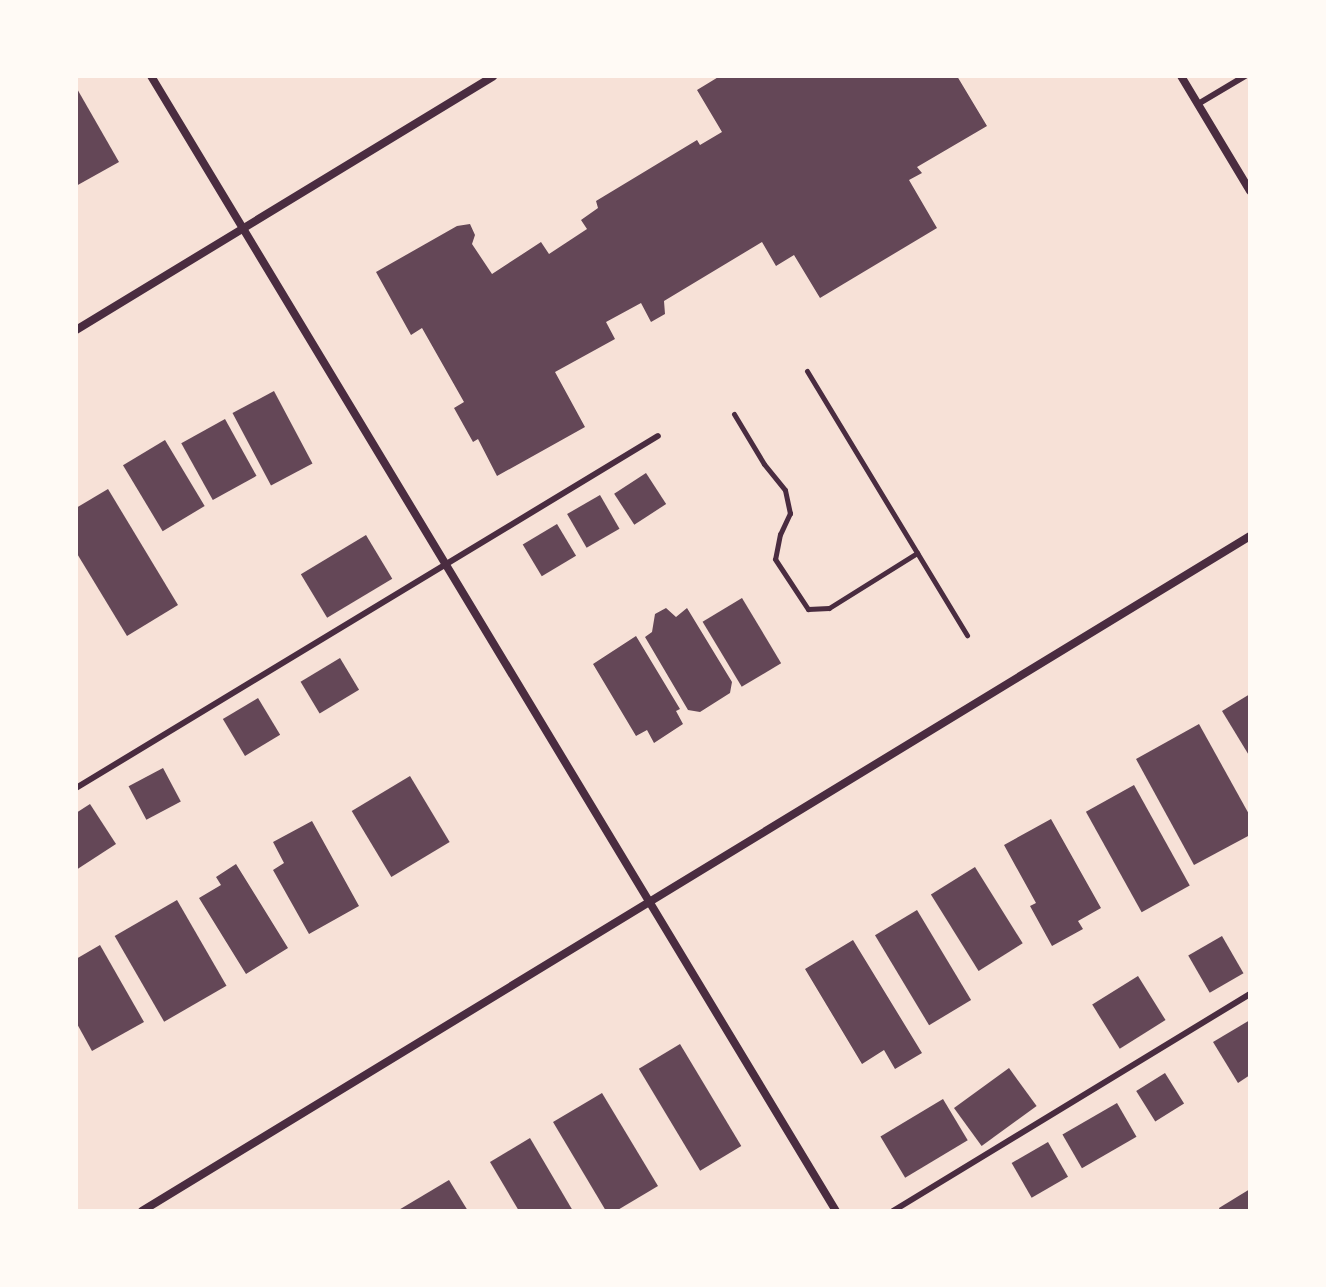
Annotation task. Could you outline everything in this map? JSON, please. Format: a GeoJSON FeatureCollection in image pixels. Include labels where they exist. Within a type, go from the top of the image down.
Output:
{"type":"FeatureCollection","features":[{"type":"Feature","properties":{"kind":"street"},"geometry":{"type":"LineString","coordinates":[[151,76],[836,1211]]}},
{"type":"Feature","properties":{"kind":"street"},"geometry":{"type":"LineString","coordinates":[[76,330],[493,76]]}},
{"type":"Feature","properties":{"kind":"street"},"geometry":{"type":"LineString","coordinates":[[1181,76],[1250,191]]}},
{"type":"Feature","properties":{"kind":"street"},"geometry":{"type":"LineString","coordinates":[[142,1211],[1250,536]]}},
{"type":"Feature","properties":{"kind":"lane"},"geometry":{"type":"LineString","coordinates":[[1198,104],[1245,76]]}},
{"type":"Feature","properties":{"kind":"lane"},"geometry":{"type":"LineString","coordinates":[[76,788],[658,436]]}},
{"type":"Feature","properties":{"kind":"lane"},"geometry":{"type":"LineString","coordinates":[[893,1211],[1250,994]]}},
{"type":"Feature","properties":{"kind":"path"},"geometry":{"type":"LineString","coordinates":[[807,371],[967,635]]}},
{"type":"Feature","properties":{"kind":"path"},"geometry":{"type":"LineString","coordinates":[[734,414],[785,490],[790,513],[780,534],[775,559],[808,609],[829,608],[917,553]]}},
{"type":"Feature","properties":{"kind":"building"},"geometry":{"type":"Polygon","coordinates":[[[720,76],[957,76],[987,126],[917,167],[922,173],[909,180],[937,228],[820,298],[794,255],[776,266],[762,242],[664,301],[665,314],[651,322],[641,303],[606,322],[615,339],[555,372],[585,427],[497,476],[478,439],[473,442],[454,408],[464,402],[422,328],[411,335],[376,272],[457,226],[470,224],[475,235],[472,244],[492,274],[541,242],[549,254],[587,229],[581,220],[598,208],[596,201],[697,140],[700,145],[722,132],[697,90],[720,76]]]}},
{"type":"Feature","properties":{"kind":"building"},"geometry":{"type":"Polygon","coordinates":[[[76,87],[119,162],[76,186],[76,87]]]}},
{"type":"Feature","properties":{"kind":"building"},"geometry":{"type":"Polygon","coordinates":[[[274,391],[312,463],[271,485],[233,413],[274,391]]]}},
{"type":"Feature","properties":{"kind":"building"},"geometry":{"type":"Polygon","coordinates":[[[225,419],[257,476],[213,500],[181,443],[225,419]]]}},
{"type":"Feature","properties":{"kind":"building"},"geometry":{"type":"Polygon","coordinates":[[[165,440],[205,506],[163,531],[123,465],[165,440]]]}},
{"type":"Feature","properties":{"kind":"building"},"geometry":{"type":"Polygon","coordinates":[[[646,473],[666,504],[634,525],[614,494],[646,473]]]}},
{"type":"Feature","properties":{"kind":"building"},"geometry":{"type":"Polygon","coordinates":[[[108,489],[178,605],[127,636],[76,552],[76,508],[108,489]]]}},
{"type":"Feature","properties":{"kind":"building"},"geometry":{"type":"Polygon","coordinates":[[[600,495],[620,529],[587,548],[567,514],[600,495]]]}},
{"type":"Feature","properties":{"kind":"building"},"geometry":{"type":"Polygon","coordinates":[[[557,524],[576,556],[542,576],[523,545],[557,524]]]}},
{"type":"Feature","properties":{"kind":"building"},"geometry":{"type":"Polygon","coordinates":[[[366,535],[392,579],[327,618],[301,574],[366,535]]]}},
{"type":"Feature","properties":{"kind":"building"},"geometry":{"type":"Polygon","coordinates":[[[742,598],[781,663],[742,687],[703,622],[742,598]]]}},
{"type":"Feature","properties":{"kind":"building"},"geometry":{"type":"Polygon","coordinates":[[[666,608],[676,617],[687,608],[732,682],[730,693],[700,712],[688,710],[645,637],[652,632],[655,614],[666,608]]]}},
{"type":"Feature","properties":{"kind":"building"},"geometry":{"type":"Polygon","coordinates":[[[636,636],[680,709],[676,711],[683,724],[654,743],[647,730],[636,736],[593,664],[636,636]]]}},
{"type":"Feature","properties":{"kind":"building"},"geometry":{"type":"Polygon","coordinates":[[[340,658],[359,690],[320,713],[301,682],[340,658]]]}},
{"type":"Feature","properties":{"kind":"building"},"geometry":{"type":"Polygon","coordinates":[[[1250,694],[1250,757],[1222,711],[1250,694]]]}},
{"type":"Feature","properties":{"kind":"building"},"geometry":{"type":"Polygon","coordinates":[[[258,698],[280,735],[245,756],[223,719],[258,698]]]}},
{"type":"Feature","properties":{"kind":"building"},"geometry":{"type":"Polygon","coordinates":[[[1199,724],[1250,816],[1250,835],[1194,865],[1136,759],[1199,724]]]}},
{"type":"Feature","properties":{"kind":"building"},"geometry":{"type":"Polygon","coordinates":[[[163,768],[181,802],[146,820],[129,786],[163,768]]]}},
{"type":"Feature","properties":{"kind":"building"},"geometry":{"type":"Polygon","coordinates":[[[410,776],[450,842],[391,877],[352,811],[410,776]]]}},
{"type":"Feature","properties":{"kind":"building"},"geometry":{"type":"Polygon","coordinates":[[[1134,785],[1190,886],[1142,912],[1086,812],[1134,785]]]}},
{"type":"Feature","properties":{"kind":"building"},"geometry":{"type":"Polygon","coordinates":[[[90,804],[116,844],[76,870],[76,813],[90,804]]]}},
{"type":"Feature","properties":{"kind":"building"},"geometry":{"type":"Polygon","coordinates":[[[1051,819],[1101,908],[1078,921],[1083,929],[1052,946],[1030,906],[1036,903],[1004,845],[1051,819]]]}},
{"type":"Feature","properties":{"kind":"building"},"geometry":{"type":"Polygon","coordinates":[[[312,821],[359,906],[309,934],[273,870],[284,863],[273,842],[312,821]]]}},
{"type":"Feature","properties":{"kind":"building"},"geometry":{"type":"Polygon","coordinates":[[[236,864],[288,948],[246,974],[199,898],[221,885],[216,877],[236,864]]]}},
{"type":"Feature","properties":{"kind":"building"},"geometry":{"type":"Polygon","coordinates":[[[975,867],[1023,943],[979,971],[931,895],[975,867]]]}},
{"type":"Feature","properties":{"kind":"building"},"geometry":{"type":"Polygon","coordinates":[[[177,900],[226,986],[164,1022],[115,936],[177,900]]]}},
{"type":"Feature","properties":{"kind":"building"},"geometry":{"type":"Polygon","coordinates":[[[917,910],[971,1000],[929,1025],[875,935],[917,910]]]}},
{"type":"Feature","properties":{"kind":"building"},"geometry":{"type":"Polygon","coordinates":[[[1222,936],[1244,973],[1210,993],[1188,955],[1222,936]]]}},
{"type":"Feature","properties":{"kind":"building"},"geometry":{"type":"Polygon","coordinates":[[[853,940],[922,1053],[895,1069],[884,1050],[862,1064],[805,969],[853,940]]]}},
{"type":"Feature","properties":{"kind":"building"},"geometry":{"type":"Polygon","coordinates":[[[100,945],[144,1022],[92,1051],[76,1022],[76,959],[100,945]]]}},
{"type":"Feature","properties":{"kind":"building"},"geometry":{"type":"Polygon","coordinates":[[[1138,976],[1166,1020],[1120,1049],[1092,1005],[1138,976]]]}},
{"type":"Feature","properties":{"kind":"building"},"geometry":{"type":"Polygon","coordinates":[[[1250,1020],[1250,1075],[1238,1083],[1213,1042],[1250,1020]]]}},
{"type":"Feature","properties":{"kind":"building"},"geometry":{"type":"Polygon","coordinates":[[[680,1044],[741,1146],[700,1171],[639,1069],[680,1044]]]}},
{"type":"Feature","properties":{"kind":"building"},"geometry":{"type":"Polygon","coordinates":[[[1009,1068],[1037,1106],[982,1146],[954,1108],[1009,1068]]]}},
{"type":"Feature","properties":{"kind":"building"},"geometry":{"type":"Polygon","coordinates":[[[1165,1073],[1184,1104],[1155,1122],[1136,1091],[1165,1073]]]}},
{"type":"Feature","properties":{"kind":"building"},"geometry":{"type":"Polygon","coordinates":[[[602,1093],[658,1186],[616,1211],[606,1211],[553,1122],[602,1093]]]}},
{"type":"Feature","properties":{"kind":"building"},"geometry":{"type":"Polygon","coordinates":[[[943,1099],[968,1140],[905,1178],[880,1137],[943,1099]]]}},
{"type":"Feature","properties":{"kind":"building"},"geometry":{"type":"Polygon","coordinates":[[[1117,1103],[1136,1137],[1082,1168],[1062,1134],[1117,1103]]]}},
{"type":"Feature","properties":{"kind":"building"},"geometry":{"type":"Polygon","coordinates":[[[530,1138],[573,1211],[519,1211],[490,1162],[530,1138]]]}},
{"type":"Feature","properties":{"kind":"building"},"geometry":{"type":"Polygon","coordinates":[[[1048,1142],[1068,1177],[1032,1198],[1012,1163],[1048,1142]]]}},
{"type":"Feature","properties":{"kind":"building"},"geometry":{"type":"Polygon","coordinates":[[[449,1180],[468,1211],[397,1211],[449,1180]]]}},
{"type":"Feature","properties":{"kind":"building"},"geometry":{"type":"Polygon","coordinates":[[[1250,1189],[1250,1211],[1220,1211],[1219,1208],[1250,1189]]]}}]}
